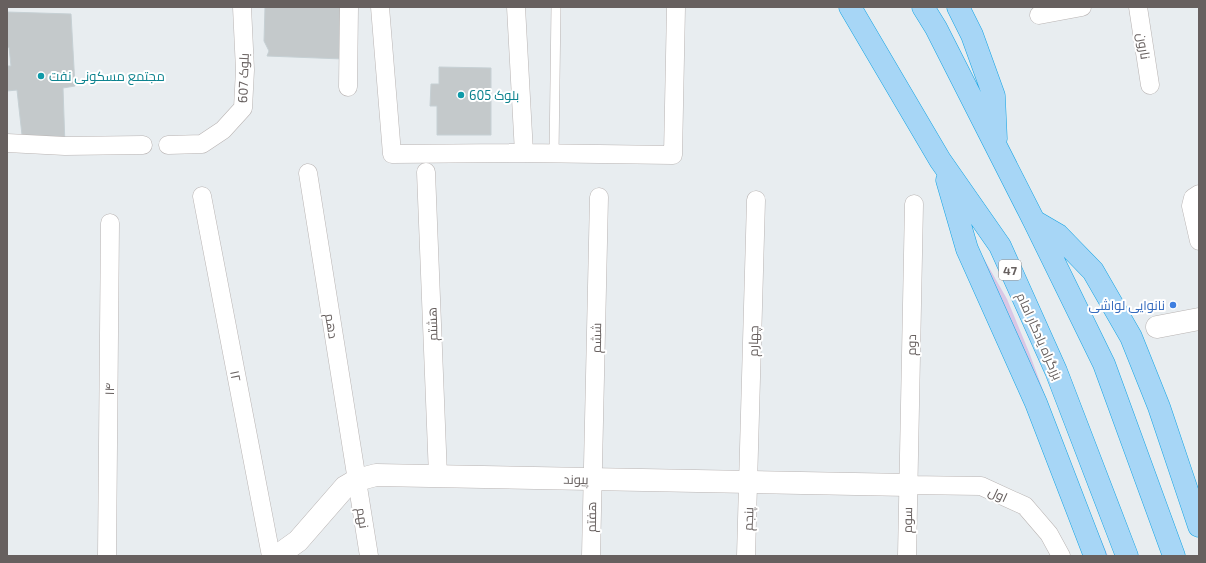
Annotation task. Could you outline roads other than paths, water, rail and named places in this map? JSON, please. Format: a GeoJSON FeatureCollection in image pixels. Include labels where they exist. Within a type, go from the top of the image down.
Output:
{"type":"FeatureCollection","features":[{"type":"Feature","properties":{"kind":"highway","name":"بزرگراه یادگار امام"},"geometry":{"type":"LineString","coordinates":[[850,7],[940,160],[1000,246],[1056,372],[1127,556]]}},
{"type":"Feature","properties":{"kind":"highway"},"geometry":{"type":"LineString","coordinates":[[923,7],[936,28],[996,146],[1104,364],[1174,556]]}},
{"type":"Feature","properties":{"kind":"highway"},"geometry":{"type":"LineString","coordinates":[[958,7],[972,35],[994,96],[996,146]]}},
{"type":"Feature","properties":{"kind":"highway"},"geometry":{"type":"LineString","coordinates":[[940,160],[967,249],[1036,403],[1095,556]]}},
{"type":"Feature","properties":{"kind":"highway"},"geometry":{"type":"LineString","coordinates":[[1034,221],[1058,235],[1093,271],[1131,337],[1160,407],[1199,526]]}},
{"type":"Feature","properties":{"kind":"street","name":"بلوک 607"},"geometry":{"type":"LineString","coordinates":[[168,145],[202,144],[223,130],[243,108],[245,70],[242,7]]}},
{"type":"Feature","properties":{"kind":"street"},"geometry":{"type":"LineString","coordinates":[[348,88],[349,7]]}},
{"type":"Feature","properties":{"kind":"street"},"geometry":{"type":"LineString","coordinates":[[380,7],[392,154],[673,155],[676,7]]}},
{"type":"Feature","properties":{"kind":"street"},"geometry":{"type":"LineString","coordinates":[[516,7],[524,154]]}},
{"type":"Feature","properties":{"kind":"street"},"geometry":{"type":"LineString","coordinates":[[1038,15],[1082,7]]}},
{"type":"Feature","properties":{"kind":"street","name":"نارون"},"geometry":{"type":"LineString","coordinates":[[1138,7],[1150,85]]}},
{"type":"Feature","properties":{"kind":"street"},"geometry":{"type":"LineString","coordinates":[[7,143],[65,146],[143,145]]}},
{"type":"Feature","properties":{"kind":"street","name":"دهم"},"geometry":{"type":"LineString","coordinates":[[308,172],[357,480]]}},
{"type":"Feature","properties":{"kind":"street","name":"هشتم"},"geometry":{"type":"LineString","coordinates":[[426,172],[438,476]]}},
{"type":"Feature","properties":{"kind":"street","name":"۱۲"},"geometry":{"type":"LineString","coordinates":[[202,196],[271,556]]}},
{"type":"Feature","properties":{"kind":"street","name":"ششم"},"geometry":{"type":"LineString","coordinates":[[592,479],[599,196]]}},
{"type":"Feature","properties":{"kind":"street"},"geometry":{"type":"LineString","coordinates":[[1196,196],[1191,206],[1199,241]]}},
{"type":"Feature","properties":{"kind":"street","name":"چهارم"},"geometry":{"type":"LineString","coordinates":[[749,482],[756,200]]}},
{"type":"Feature","properties":{"kind":"street","name":"دوم"},"geometry":{"type":"LineString","coordinates":[[908,485],[914,204]]}},
{"type":"Feature","properties":{"kind":"street","name":"۱۴"},"geometry":{"type":"LineString","coordinates":[[108,556],[110,223]]}},
{"type":"Feature","properties":{"kind":"street"},"geometry":{"type":"LineString","coordinates":[[1157,327],[1199,319]]}},
{"type":"Feature","properties":{"kind":"street","name":"پیوند"},"geometry":{"type":"LineString","coordinates":[[277,556],[298,541],[345,486],[357,480],[376,475],[908,485]]}},
{"type":"Feature","properties":{"kind":"street","name":"هفتم"},"geometry":{"type":"LineString","coordinates":[[591,556],[592,479]]}},
{"type":"Feature","properties":{"kind":"street","name":"نهم"},"geometry":{"type":"LineString","coordinates":[[357,480],[369,556]]}},
{"type":"Feature","properties":{"kind":"street","name":"پنجم"},"geometry":{"type":"LineString","coordinates":[[746,556],[749,482]]}},
{"type":"Feature","properties":{"kind":"street","name":"سوم"},"geometry":{"type":"LineString","coordinates":[[907,556],[908,485]]}},
{"type":"Feature","properties":{"kind":"street","name":"اول"},"geometry":{"type":"LineString","coordinates":[[908,485],[982,486],[1013,500],[1025,506],[1049,534],[1062,556]]}},
{"type":"Feature","properties":{"kind":"lane"},"geometry":{"type":"LineString","coordinates":[[554,154],[556,7]]}},
{"type":"Feature","properties":{"kind":"place","name":"مجتمع مسکونی نفت"},"geometry":{"type":"Point","coordinates":[41,76]}},
{"type":"Feature","properties":{"kind":"place","name":"بلوک 605"},"geometry":{"type":"Point","coordinates":[461,95]}},
{"type":"Feature","properties":{"kind":"place","name":"نانوایی لواشی"},"geometry":{"type":"Point","coordinates":[1173,305]}}]}
